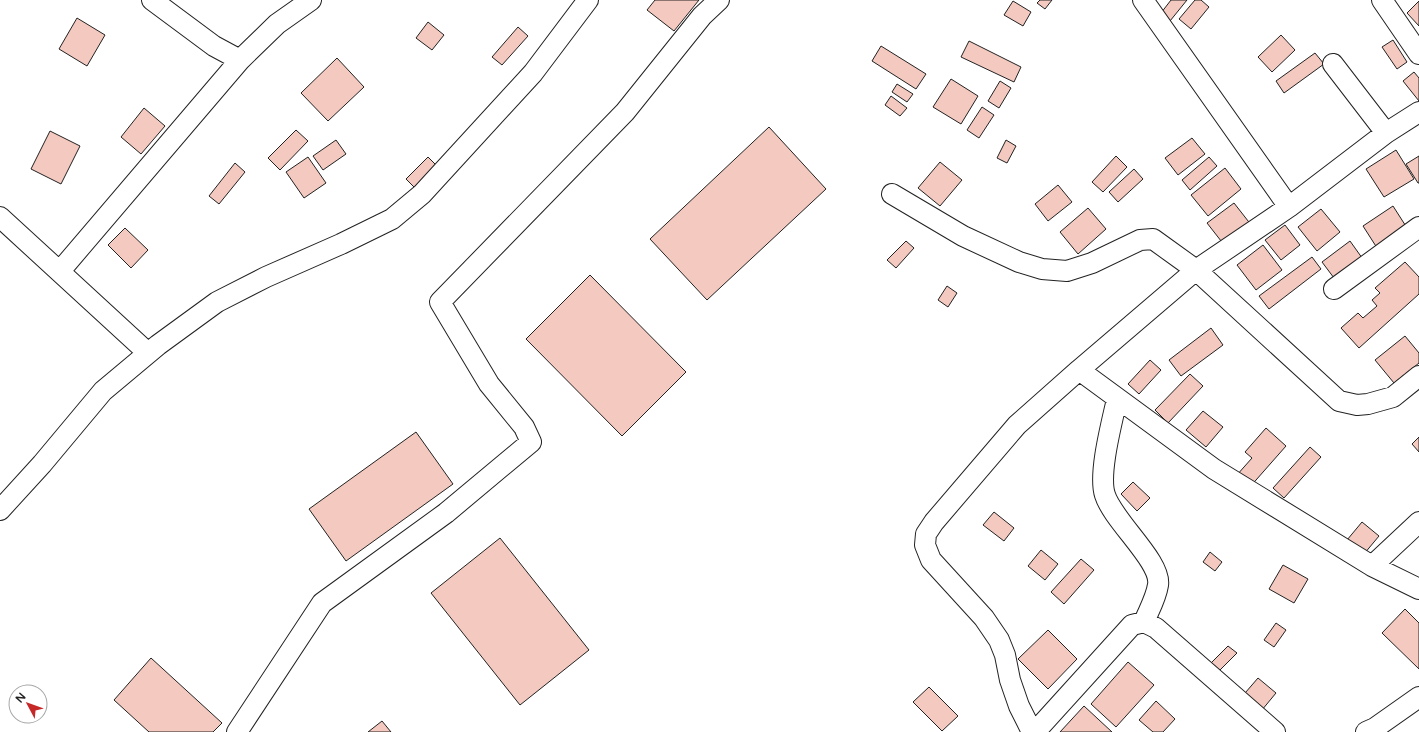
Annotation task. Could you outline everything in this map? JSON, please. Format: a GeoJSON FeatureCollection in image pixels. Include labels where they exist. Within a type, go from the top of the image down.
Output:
{"type":"FeatureCollection","features":[{"type":"Feature","properties":{"kind":"street"},"geometry":{"type":"LineString","coordinates":[[152,0],[214,46],[240,60]]}},
{"type":"Feature","properties":{"kind":"street"},"geometry":{"type":"LineString","coordinates":[[60,271],[240,60],[277,24],[311,0]]}},
{"type":"Feature","properties":{"kind":"street"},"geometry":{"type":"LineString","coordinates":[[0,510],[42,464],[104,391],[148,353],[217,302],[266,277],[342,244],[392,219],[422,194],[527,79],[588,0]]}},
{"type":"Feature","properties":{"kind":"street"},"geometry":{"type":"LineString","coordinates":[[237,732],[322,603],[446,513],[530,442],[524,427],[489,384],[440,302],[625,112],[702,16],[719,0]]}},
{"type":"Feature","properties":{"kind":"street"},"geometry":{"type":"LineString","coordinates":[[1143,0],[1289,207]]}},
{"type":"Feature","properties":{"kind":"street"},"geometry":{"type":"LineString","coordinates":[[1382,0],[1419,54]]}},
{"type":"Feature","properties":{"kind":"street"},"geometry":{"type":"LineString","coordinates":[[1333,64],[1386,133]]}},
{"type":"Feature","properties":{"kind":"street"},"geometry":{"type":"LineString","coordinates":[[1275,732],[1156,628],[1144,622],[1132,625],[1042,729],[1019,706],[1012,687],[1005,655],[999,640],[984,618],[931,560],[925,544],[926,534],[934,522],[1016,425],[1079,370],[1196,270],[1289,207],[1386,133],[1419,112]]}},
{"type":"Feature","properties":{"kind":"street"},"geometry":{"type":"LineString","coordinates":[[892,194],[963,236],[1019,262],[1042,269],[1067,271],[1092,263],[1140,240],[1153,239],[1196,270],[1339,401],[1357,405],[1368,404],[1393,397],[1419,376]]}},
{"type":"Feature","properties":{"kind":"street"},"geometry":{"type":"LineString","coordinates":[[0,216],[148,353]]}},
{"type":"Feature","properties":{"kind":"street"},"geometry":{"type":"LineString","coordinates":[[1334,289],[1419,226]]}},
{"type":"Feature","properties":{"kind":"street"},"geometry":{"type":"LineString","coordinates":[[1079,370],[1214,469],[1372,566],[1419,589]]}},
{"type":"Feature","properties":{"kind":"street"},"geometry":{"type":"LineString","coordinates":[[1116,398],[1103,474],[1104,494],[1112,511],[1154,567],[1158,584],[1144,622]]}},
{"type":"Feature","properties":{"kind":"street"},"geometry":{"type":"LineString","coordinates":[[1372,566],[1419,522]]}},
{"type":"Feature","properties":{"kind":"street"},"geometry":{"type":"LineString","coordinates":[[1366,732],[1375,728],[1419,697]]}},
{"type":"Feature","properties":{"kind":"building"},"geometry":{"type":"Polygon","coordinates":[[[655,0],[699,0],[674,31],[647,10],[655,0]]]}},
{"type":"Feature","properties":{"kind":"building"},"geometry":{"type":"Polygon","coordinates":[[[1040,0],[1052,0],[1045,9],[1037,3],[1040,0]]]}},
{"type":"Feature","properties":{"kind":"building"},"geometry":{"type":"Polygon","coordinates":[[[1171,0],[1187,0],[1170,21],[1161,13],[1171,0]]]}},
{"type":"Feature","properties":{"kind":"building"},"geometry":{"type":"Polygon","coordinates":[[[1195,0],[1201,0],[1209,7],[1191,29],[1179,19],[1195,0]]]}},
{"type":"Feature","properties":{"kind":"building"},"geometry":{"type":"Polygon","coordinates":[[[1013,1],[1031,12],[1023,26],[1004,15],[1013,1]]]}},
{"type":"Feature","properties":{"kind":"building"},"geometry":{"type":"Polygon","coordinates":[[[1419,1],[1419,26],[1407,13],[1419,1]]]}},
{"type":"Feature","properties":{"kind":"building"},"geometry":{"type":"Polygon","coordinates":[[[77,18],[105,35],[87,66],[59,49],[77,18]]]}},
{"type":"Feature","properties":{"kind":"building"},"geometry":{"type":"Polygon","coordinates":[[[428,22],[444,35],[432,50],[416,38],[428,22]]]}},
{"type":"Feature","properties":{"kind":"building"},"geometry":{"type":"Polygon","coordinates":[[[518,27],[528,36],[502,65],[492,57],[518,27]]]}},
{"type":"Feature","properties":{"kind":"building"},"geometry":{"type":"Polygon","coordinates":[[[1281,35],[1295,50],[1272,72],[1258,57],[1281,35]]]}},
{"type":"Feature","properties":{"kind":"building"},"geometry":{"type":"Polygon","coordinates":[[[1393,40],[1407,62],[1397,69],[1382,47],[1393,40]]]}},
{"type":"Feature","properties":{"kind":"building"},"geometry":{"type":"Polygon","coordinates":[[[969,41],[1021,67],[1014,82],[961,57],[969,41]]]}},
{"type":"Feature","properties":{"kind":"building"},"geometry":{"type":"Polygon","coordinates":[[[881,46],[926,74],[916,89],[872,61],[881,46]]]}},
{"type":"Feature","properties":{"kind":"building"},"geometry":{"type":"Polygon","coordinates":[[[1315,53],[1324,64],[1284,93],[1276,81],[1315,53]]]}},
{"type":"Feature","properties":{"kind":"building"},"geometry":{"type":"Polygon","coordinates":[[[337,58],[364,87],[328,121],[301,93],[337,58]]]}},
{"type":"Feature","properties":{"kind":"building"},"geometry":{"type":"Polygon","coordinates":[[[1414,72],[1419,78],[1419,101],[1403,81],[1414,72]]]}},
{"type":"Feature","properties":{"kind":"building"},"geometry":{"type":"Polygon","coordinates":[[[951,79],[978,96],[961,124],[933,107],[951,79]]]}},
{"type":"Feature","properties":{"kind":"building"},"geometry":{"type":"Polygon","coordinates":[[[1000,81],[1011,88],[999,108],[988,101],[1000,81]]]}},
{"type":"Feature","properties":{"kind":"building"},"geometry":{"type":"Polygon","coordinates":[[[897,84],[913,94],[907,102],[892,92],[897,84]]]}},
{"type":"Feature","properties":{"kind":"building"},"geometry":{"type":"Polygon","coordinates":[[[891,96],[907,108],[900,116],[885,105],[891,96]]]}},
{"type":"Feature","properties":{"kind":"building"},"geometry":{"type":"Polygon","coordinates":[[[982,107],[994,115],[979,138],[967,130],[982,107]]]}},
{"type":"Feature","properties":{"kind":"building"},"geometry":{"type":"Polygon","coordinates":[[[144,108],[165,126],[141,154],[121,137],[144,108]]]}},
{"type":"Feature","properties":{"kind":"building"},"geometry":{"type":"Polygon","coordinates":[[[769,127],[826,189],[707,300],[650,239],[769,127]]]}},
{"type":"Feature","properties":{"kind":"building"},"geometry":{"type":"Polygon","coordinates":[[[296,130],[308,141],[280,170],[268,158],[296,130]]]}},
{"type":"Feature","properties":{"kind":"building"},"geometry":{"type":"Polygon","coordinates":[[[50,131],[80,146],[61,184],[31,169],[50,131]]]}},
{"type":"Feature","properties":{"kind":"building"},"geometry":{"type":"Polygon","coordinates":[[[1192,138],[1205,154],[1178,175],[1165,158],[1192,138]]]}},
{"type":"Feature","properties":{"kind":"building"},"geometry":{"type":"Polygon","coordinates":[[[336,140],[346,154],[323,170],[313,156],[336,140]]]}},
{"type":"Feature","properties":{"kind":"building"},"geometry":{"type":"Polygon","coordinates":[[[1006,140],[1016,146],[1007,163],[997,158],[1006,140]]]}},
{"type":"Feature","properties":{"kind":"building"},"geometry":{"type":"Polygon","coordinates":[[[1396,150],[1414,179],[1384,197],[1366,169],[1396,150]]]}},
{"type":"Feature","properties":{"kind":"building"},"geometry":{"type":"Polygon","coordinates":[[[1116,156],[1127,167],[1103,192],[1092,182],[1116,156]]]}},
{"type":"Feature","properties":{"kind":"building"},"geometry":{"type":"Polygon","coordinates":[[[1419,156],[1419,183],[1418,183],[1406,164],[1419,156]]]}},
{"type":"Feature","properties":{"kind":"building"},"geometry":{"type":"Polygon","coordinates":[[[308,157],[326,183],[304,198],[286,172],[308,157]]]}},
{"type":"Feature","properties":{"kind":"building"},"geometry":{"type":"Polygon","coordinates":[[[428,157],[439,168],[417,190],[406,179],[428,157]]]}},
{"type":"Feature","properties":{"kind":"building"},"geometry":{"type":"Polygon","coordinates":[[[1209,157],[1217,166],[1190,190],[1182,180],[1209,157]]]}},
{"type":"Feature","properties":{"kind":"building"},"geometry":{"type":"Polygon","coordinates":[[[940,162],[962,180],[940,206],[918,188],[940,162]]]}},
{"type":"Feature","properties":{"kind":"building"},"geometry":{"type":"Polygon","coordinates":[[[235,163],[245,172],[219,204],[209,196],[235,163]]]}},
{"type":"Feature","properties":{"kind":"building"},"geometry":{"type":"Polygon","coordinates":[[[1225,168],[1241,189],[1208,216],[1191,195],[1225,168]]]}},
{"type":"Feature","properties":{"kind":"building"},"geometry":{"type":"Polygon","coordinates":[[[1134,169],[1143,179],[1118,202],[1109,192],[1134,169]]]}},
{"type":"Feature","properties":{"kind":"building"},"geometry":{"type":"Polygon","coordinates":[[[1058,185],[1072,202],[1048,221],[1035,204],[1058,185]]]}},
{"type":"Feature","properties":{"kind":"building"},"geometry":{"type":"Polygon","coordinates":[[[1234,203],[1252,226],[1225,246],[1207,223],[1234,203]]]}},
{"type":"Feature","properties":{"kind":"building"},"geometry":{"type":"Polygon","coordinates":[[[1393,206],[1409,231],[1379,251],[1363,226],[1393,206]]]}},
{"type":"Feature","properties":{"kind":"building"},"geometry":{"type":"Polygon","coordinates":[[[1088,208],[1106,229],[1078,254],[1060,232],[1088,208]]]}},
{"type":"Feature","properties":{"kind":"building"},"geometry":{"type":"Polygon","coordinates":[[[1321,209],[1340,232],[1317,251],[1298,227],[1321,209]]]}},
{"type":"Feature","properties":{"kind":"building"},"geometry":{"type":"Polygon","coordinates":[[[1285,225],[1300,245],[1281,260],[1265,240],[1285,225]]]}},
{"type":"Feature","properties":{"kind":"building"},"geometry":{"type":"Polygon","coordinates":[[[125,228],[148,250],[131,268],[108,245],[125,228]]]}},
{"type":"Feature","properties":{"kind":"building"},"geometry":{"type":"Polygon","coordinates":[[[906,241],[914,248],[896,268],[887,260],[906,241]]]}},
{"type":"Feature","properties":{"kind":"building"},"geometry":{"type":"Polygon","coordinates":[[[1350,241],[1365,262],[1337,282],[1322,262],[1350,241]]]}},
{"type":"Feature","properties":{"kind":"building"},"geometry":{"type":"Polygon","coordinates":[[[1263,245],[1282,270],[1256,290],[1237,265],[1263,245]]]}},
{"type":"Feature","properties":{"kind":"building"},"geometry":{"type":"Polygon","coordinates":[[[1312,257],[1321,269],[1269,309],[1259,296],[1312,257]]]}},
{"type":"Feature","properties":{"kind":"building"},"geometry":{"type":"Polygon","coordinates":[[[1405,262],[1419,277],[1419,294],[1359,348],[1341,328],[1358,313],[1363,318],[1377,306],[1372,300],[1380,293],[1375,288],[1405,262]]]}},
{"type":"Feature","properties":{"kind":"building"},"geometry":{"type":"Polygon","coordinates":[[[590,275],[686,372],[622,436],[526,339],[590,275]]]}},
{"type":"Feature","properties":{"kind":"building"},"geometry":{"type":"Polygon","coordinates":[[[947,286],[957,293],[948,307],[938,300],[947,286]]]}},
{"type":"Feature","properties":{"kind":"building"},"geometry":{"type":"Polygon","coordinates":[[[1211,328],[1223,345],[1181,376],[1169,360],[1211,328]]]}},
{"type":"Feature","properties":{"kind":"building"},"geometry":{"type":"Polygon","coordinates":[[[1405,336],[1419,353],[1419,363],[1394,383],[1375,360],[1405,336]]]}},
{"type":"Feature","properties":{"kind":"building"},"geometry":{"type":"Polygon","coordinates":[[[1150,360],[1161,370],[1139,394],[1128,384],[1150,360]]]}},
{"type":"Feature","properties":{"kind":"building"},"geometry":{"type":"Polygon","coordinates":[[[1190,374],[1203,386],[1168,423],[1155,410],[1190,374]]]}},
{"type":"Feature","properties":{"kind":"building"},"geometry":{"type":"Polygon","coordinates":[[[1203,411],[1223,427],[1206,447],[1186,430],[1203,411]]]}},
{"type":"Feature","properties":{"kind":"building"},"geometry":{"type":"Polygon","coordinates":[[[1266,428],[1286,446],[1249,488],[1236,476],[1252,458],[1245,452],[1266,428]]]}},
{"type":"Feature","properties":{"kind":"building"},"geometry":{"type":"Polygon","coordinates":[[[416,432],[453,484],[346,561],[309,509],[416,432]]]}},
{"type":"Feature","properties":{"kind":"building"},"geometry":{"type":"Polygon","coordinates":[[[1419,437],[1419,452],[1412,444],[1419,437]]]}},
{"type":"Feature","properties":{"kind":"building"},"geometry":{"type":"Polygon","coordinates":[[[1310,447],[1321,457],[1284,498],[1273,488],[1310,447]]]}},
{"type":"Feature","properties":{"kind":"building"},"geometry":{"type":"Polygon","coordinates":[[[1133,482],[1150,498],[1137,511],[1121,494],[1133,482]]]}},
{"type":"Feature","properties":{"kind":"building"},"geometry":{"type":"Polygon","coordinates":[[[994,512],[1014,528],[1004,541],[983,525],[994,512]]]}},
{"type":"Feature","properties":{"kind":"building"},"geometry":{"type":"Polygon","coordinates":[[[1362,522],[1379,536],[1359,560],[1342,546],[1362,522]]]}},
{"type":"Feature","properties":{"kind":"building"},"geometry":{"type":"Polygon","coordinates":[[[500,538],[589,650],[520,705],[431,593],[500,538]]]}},
{"type":"Feature","properties":{"kind":"building"},"geometry":{"type":"Polygon","coordinates":[[[1041,550],[1058,564],[1045,580],[1028,566],[1041,550]]]}},
{"type":"Feature","properties":{"kind":"building"},"geometry":{"type":"Polygon","coordinates":[[[1210,552],[1222,562],[1215,571],[1203,562],[1210,552]]]}},
{"type":"Feature","properties":{"kind":"building"},"geometry":{"type":"Polygon","coordinates":[[[1081,559],[1094,570],[1064,604],[1051,592],[1081,559]]]}},
{"type":"Feature","properties":{"kind":"building"},"geometry":{"type":"Polygon","coordinates":[[[1283,565],[1308,579],[1294,603],[1269,589],[1283,565]]]}},
{"type":"Feature","properties":{"kind":"building"},"geometry":{"type":"Polygon","coordinates":[[[1405,609],[1419,623],[1419,669],[1382,633],[1405,609]]]}},
{"type":"Feature","properties":{"kind":"building"},"geometry":{"type":"Polygon","coordinates":[[[1276,623],[1286,630],[1274,647],[1264,640],[1276,623]]]}},
{"type":"Feature","properties":{"kind":"building"},"geometry":{"type":"Polygon","coordinates":[[[1048,630],[1077,659],[1048,689],[1018,659],[1048,630]]]}},
{"type":"Feature","properties":{"kind":"building"},"geometry":{"type":"Polygon","coordinates":[[[1228,646],[1237,653],[1214,676],[1206,668],[1228,646]]]}},
{"type":"Feature","properties":{"kind":"building"},"geometry":{"type":"Polygon","coordinates":[[[151,658],[222,723],[213,732],[149,732],[114,700],[151,658]]]}},
{"type":"Feature","properties":{"kind":"building"},"geometry":{"type":"Polygon","coordinates":[[[1128,662],[1154,685],[1116,727],[1091,704],[1128,662]]]}},
{"type":"Feature","properties":{"kind":"building"},"geometry":{"type":"Polygon","coordinates":[[[1258,678],[1276,693],[1257,716],[1239,700],[1258,678]]]}},
{"type":"Feature","properties":{"kind":"building"},"geometry":{"type":"Polygon","coordinates":[[[929,687],[958,716],[942,731],[913,702],[929,687]]]}},
{"type":"Feature","properties":{"kind":"building"},"geometry":{"type":"Polygon","coordinates":[[[1156,701],[1175,719],[1163,732],[1153,732],[1139,720],[1156,701]]]}},
{"type":"Feature","properties":{"kind":"building"},"geometry":{"type":"Polygon","coordinates":[[[1084,706],[1112,732],[1060,732],[1084,706]]]}},
{"type":"Feature","properties":{"kind":"building"},"geometry":{"type":"Polygon","coordinates":[[[382,721],[391,732],[368,732],[382,721]]]}}]}
